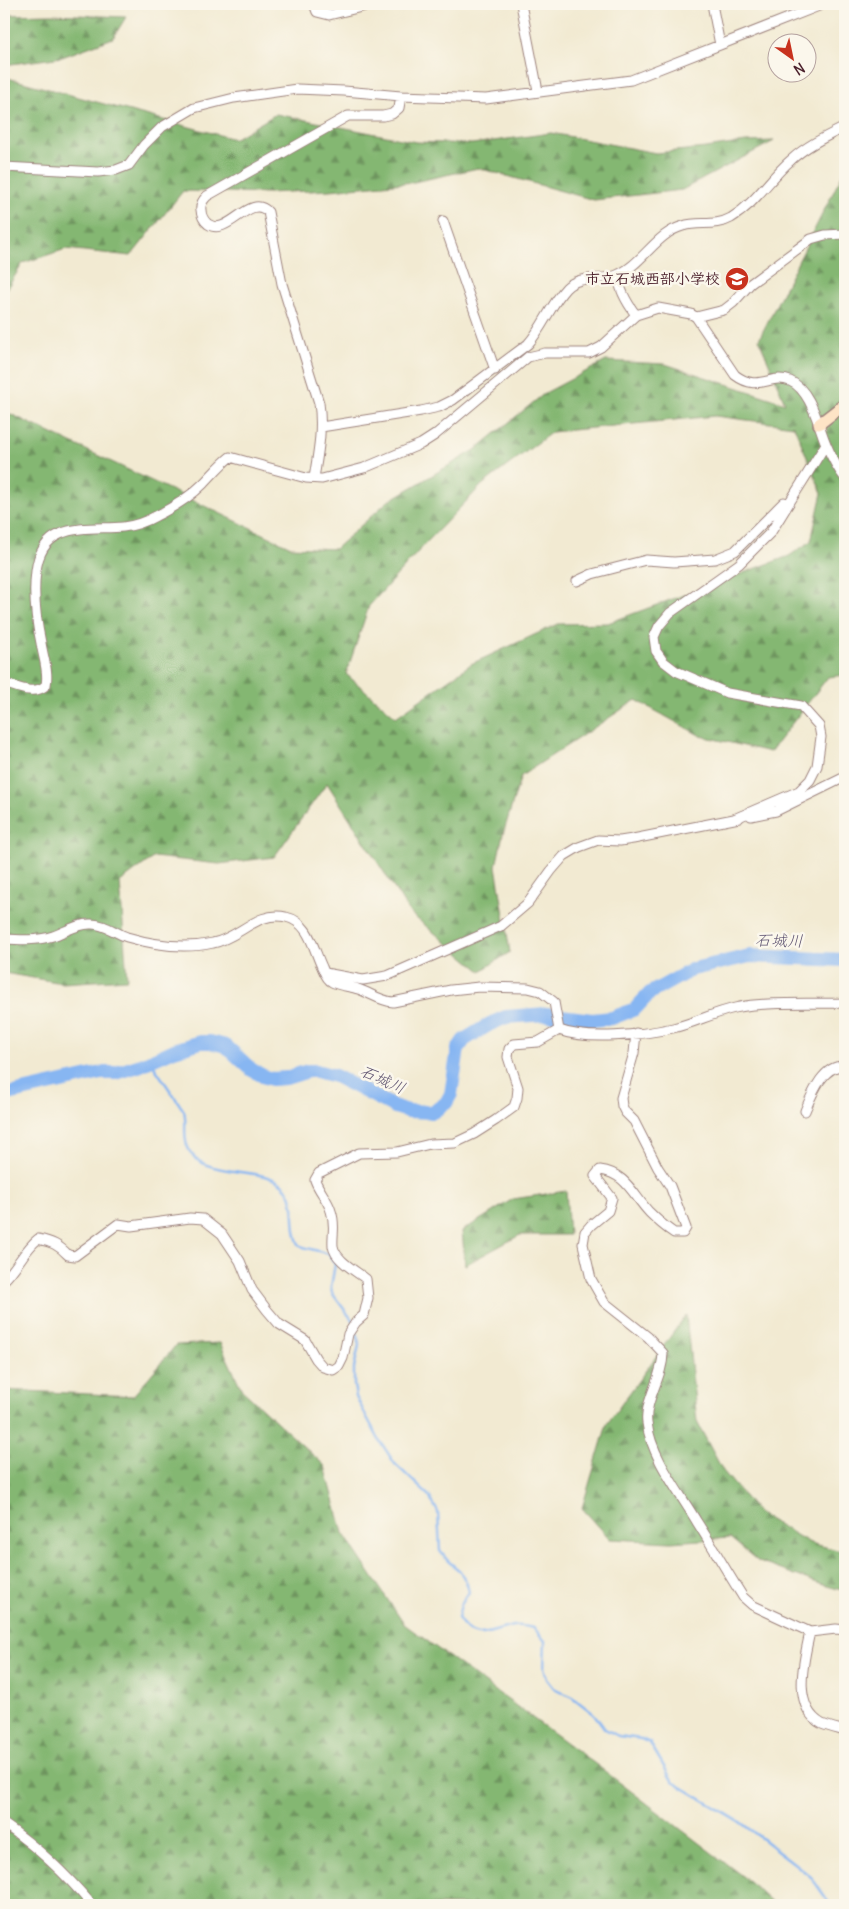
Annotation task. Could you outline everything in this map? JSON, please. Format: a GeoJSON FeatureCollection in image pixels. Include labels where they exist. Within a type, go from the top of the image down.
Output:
{"type":"FeatureCollection","features":[{"type":"Feature","properties":{"kind":"street"},"geometry":{"type":"LineString","coordinates":[[314,4],[318,12],[329,15],[374,4]]}},
{"type":"Feature","properties":{"kind":"street"},"geometry":{"type":"LineString","coordinates":[[521,4],[538,91]]}},
{"type":"Feature","properties":{"kind":"street"},"geometry":{"type":"LineString","coordinates":[[712,4],[720,45]]}},
{"type":"Feature","properties":{"kind":"street"},"geometry":{"type":"LineString","coordinates":[[4,167],[98,172],[116,170],[129,164],[162,126],[194,108],[234,98],[297,88],[401,96],[486,99],[631,80],[824,4]]}},
{"type":"Feature","properties":{"kind":"street"},"geometry":{"type":"LineString","coordinates":[[314,478],[321,427],[319,403],[282,284],[268,212],[259,206],[252,208],[223,226],[215,227],[206,222],[201,212],[201,206],[207,196],[348,116],[383,116],[392,114],[398,108],[401,96]]}},
{"type":"Feature","properties":{"kind":"street"},"geometry":{"type":"LineString","coordinates":[[321,427],[439,408],[453,400],[528,344],[538,333],[567,287],[579,280],[618,275],[635,263],[661,238],[683,226],[713,224],[729,219],[750,206],[801,151],[845,126]]}},
{"type":"Feature","properties":{"kind":"street"},"geometry":{"type":"LineString","coordinates":[[442,221],[495,370]]}},
{"type":"Feature","properties":{"kind":"street"},"geometry":{"type":"LineString","coordinates":[[696,317],[724,310],[750,284],[811,239],[825,235],[845,234]]}},
{"type":"Feature","properties":{"kind":"street"},"geometry":{"type":"LineString","coordinates":[[618,275],[625,299],[636,315]]}},
{"type":"Feature","properties":{"kind":"street"},"geometry":{"type":"LineString","coordinates":[[4,683],[35,691],[46,685],[46,673],[38,629],[35,584],[40,555],[50,539],[66,531],[125,527],[153,518],[179,504],[230,458],[322,479],[364,468],[421,444],[435,435],[528,357],[545,353],[590,353],[601,347],[636,315],[658,308],[691,314],[696,317],[735,375],[744,382],[755,384],[779,379],[790,381],[805,393],[826,444],[845,478]]}},
{"type":"Feature","properties":{"kind":"street"},"geometry":{"type":"LineString","coordinates":[[819,424],[845,404]]}},
{"type":"Feature","properties":{"kind":"street"},"geometry":{"type":"LineString","coordinates":[[734,819],[799,791],[810,780],[817,766],[821,737],[820,726],[801,706],[727,693],[676,671],[663,661],[656,651],[654,637],[659,626],[670,613],[739,564],[771,532],[826,444]]}},
{"type":"Feature","properties":{"kind":"street"},"geometry":{"type":"LineString","coordinates":[[577,581],[592,574],[646,560],[682,561],[715,559],[728,554],[735,551],[794,494]]}},
{"type":"Feature","properties":{"kind":"street"},"geometry":{"type":"LineString","coordinates":[[325,973],[363,980],[387,976],[502,926],[528,902],[564,856],[579,847],[598,840],[620,841],[633,839],[776,811],[845,777]]}},
{"type":"Feature","properties":{"kind":"street"},"geometry":{"type":"LineString","coordinates":[[4,939],[27,941],[52,937],[88,924],[103,926],[144,941],[196,946],[221,941],[263,918],[275,915],[285,916],[299,922],[306,930],[325,973],[332,982],[358,989],[384,1002],[479,987],[540,991],[554,1002],[559,1029]]}},
{"type":"Feature","properties":{"kind":"street"},"geometry":{"type":"LineString","coordinates":[[4,1280],[19,1264],[30,1245],[38,1239],[52,1242],[60,1246],[68,1255],[76,1256],[118,1224],[131,1226],[190,1218],[203,1219],[222,1234],[240,1261],[252,1290],[279,1324],[305,1340],[323,1367],[333,1370],[339,1366],[343,1358],[348,1334],[356,1322],[364,1315],[368,1298],[366,1279],[339,1258],[333,1248],[334,1222],[330,1206],[315,1180],[319,1173],[359,1153],[397,1152],[430,1144],[454,1143],[474,1134],[514,1107],[518,1088],[508,1057],[509,1049],[514,1044],[538,1042],[559,1029],[582,1035],[617,1036],[673,1028],[736,1008],[774,1004],[845,1003]]}},
{"type":"Feature","properties":{"kind":"street"},"geometry":{"type":"LineString","coordinates":[[636,1033],[634,1053],[621,1098],[622,1106],[634,1121],[658,1168],[670,1186],[686,1228],[683,1233],[674,1233],[649,1212],[622,1179],[611,1171],[600,1170],[595,1176],[612,1198],[608,1211],[585,1232],[583,1244],[591,1279],[604,1302],[648,1337],[662,1353],[660,1374],[647,1412],[650,1437],[657,1455],[743,1597],[752,1605],[810,1632],[836,1629],[845,1630]]}},
{"type":"Feature","properties":{"kind":"street"},"geometry":{"type":"LineString","coordinates":[[805,1111],[812,1094],[823,1077],[832,1069],[845,1066]]}},
{"type":"Feature","properties":{"kind":"street"},"geometry":{"type":"LineString","coordinates":[[810,1632],[804,1664],[802,1695],[812,1715],[822,1723],[845,1731]]}},
{"type":"Feature","properties":{"kind":"street"},"geometry":{"type":"LineString","coordinates":[[4,1824],[24,1838],[58,1867],[92,1905]]}},
{"type":"Feature","properties":{"kind":"green space"},"geometry":{"type":"Polygon","coordinates":[[[52,14],[126,17],[113,38],[62,57],[4,65],[4,15],[52,14]]]}},
{"type":"Feature","properties":{"kind":"green space"},"geometry":{"type":"Polygon","coordinates":[[[4,77],[234,139],[276,114],[416,142],[472,144],[551,133],[656,153],[746,142],[774,141],[682,190],[594,200],[478,168],[414,182],[330,190],[268,193],[183,191],[131,256],[66,249],[23,263],[4,293],[4,77]]]}},
{"type":"Feature","properties":{"kind":"green space"},"geometry":{"type":"Polygon","coordinates":[[[843,173],[845,174],[845,675],[828,677],[770,752],[701,736],[636,700],[521,776],[503,834],[496,866],[510,952],[481,971],[410,913],[327,783],[274,857],[219,864],[154,857],[120,882],[127,979],[62,983],[4,973],[4,411],[291,547],[335,549],[387,502],[475,450],[545,393],[606,361],[665,364],[785,403],[759,339],[843,173]],[[715,416],[552,432],[482,485],[369,606],[346,674],[396,717],[471,664],[558,624],[608,623],[789,556],[811,541],[822,493],[794,426],[715,416]]]}},
{"type":"Feature","properties":{"kind":"green space"},"geometry":{"type":"Polygon","coordinates":[[[566,1191],[569,1235],[520,1235],[465,1265],[462,1231],[513,1199],[566,1191]]]}},
{"type":"Feature","properties":{"kind":"green space"},"geometry":{"type":"Polygon","coordinates":[[[686,1315],[697,1422],[723,1471],[758,1513],[810,1543],[845,1552],[845,1591],[759,1562],[730,1538],[671,1542],[610,1539],[582,1508],[607,1424],[686,1315]]]}},
{"type":"Feature","properties":{"kind":"green space"},"geometry":{"type":"Polygon","coordinates":[[[220,1343],[242,1390],[325,1466],[343,1533],[404,1624],[598,1766],[750,1882],[775,1905],[4,1905],[4,1390],[133,1396],[176,1345],[220,1343]]]}},
{"type":"Feature","properties":{"kind":"waterway","name":"石城川"},"geometry":{"type":"LineString","coordinates":[[4,1095],[102,1073],[116,1073],[141,1065],[174,1050],[201,1042],[210,1042],[226,1046],[252,1070],[265,1077],[272,1079],[286,1078],[308,1071],[316,1071],[335,1076],[395,1107],[408,1111],[433,1112],[446,1103],[451,1094],[458,1049],[464,1040],[490,1024],[506,1017],[546,1014],[592,1020],[612,1018],[635,1009],[650,993],[693,969],[750,956],[845,960]]}},
{"type":"Feature","properties":{"kind":"waterway"},"geometry":{"type":"LineString","coordinates":[[151,1062],[184,1111],[186,1141],[193,1156],[203,1163],[216,1168],[273,1179],[283,1185],[288,1191],[293,1206],[295,1231],[300,1246],[329,1254],[335,1264],[331,1287],[332,1293],[353,1321]]}},
{"type":"Feature","properties":{"kind":"waterway"},"geometry":{"type":"LineString","coordinates":[[356,1328],[359,1345],[354,1368],[356,1397],[378,1438],[395,1464],[429,1496],[438,1512],[440,1551],[460,1571],[469,1592],[461,1605],[458,1618],[465,1627],[477,1634],[490,1633],[514,1626],[534,1628],[545,1641],[544,1668],[547,1679],[554,1688],[572,1697],[594,1714],[605,1729],[618,1736],[641,1739],[650,1743],[673,1782],[740,1822],[795,1864],[811,1877],[831,1905]]}},
{"type":"Feature","properties":{"kind":"place","name":"市立石城西部小学校"},"geometry":{"type":"Point","coordinates":[737,279]}}]}
